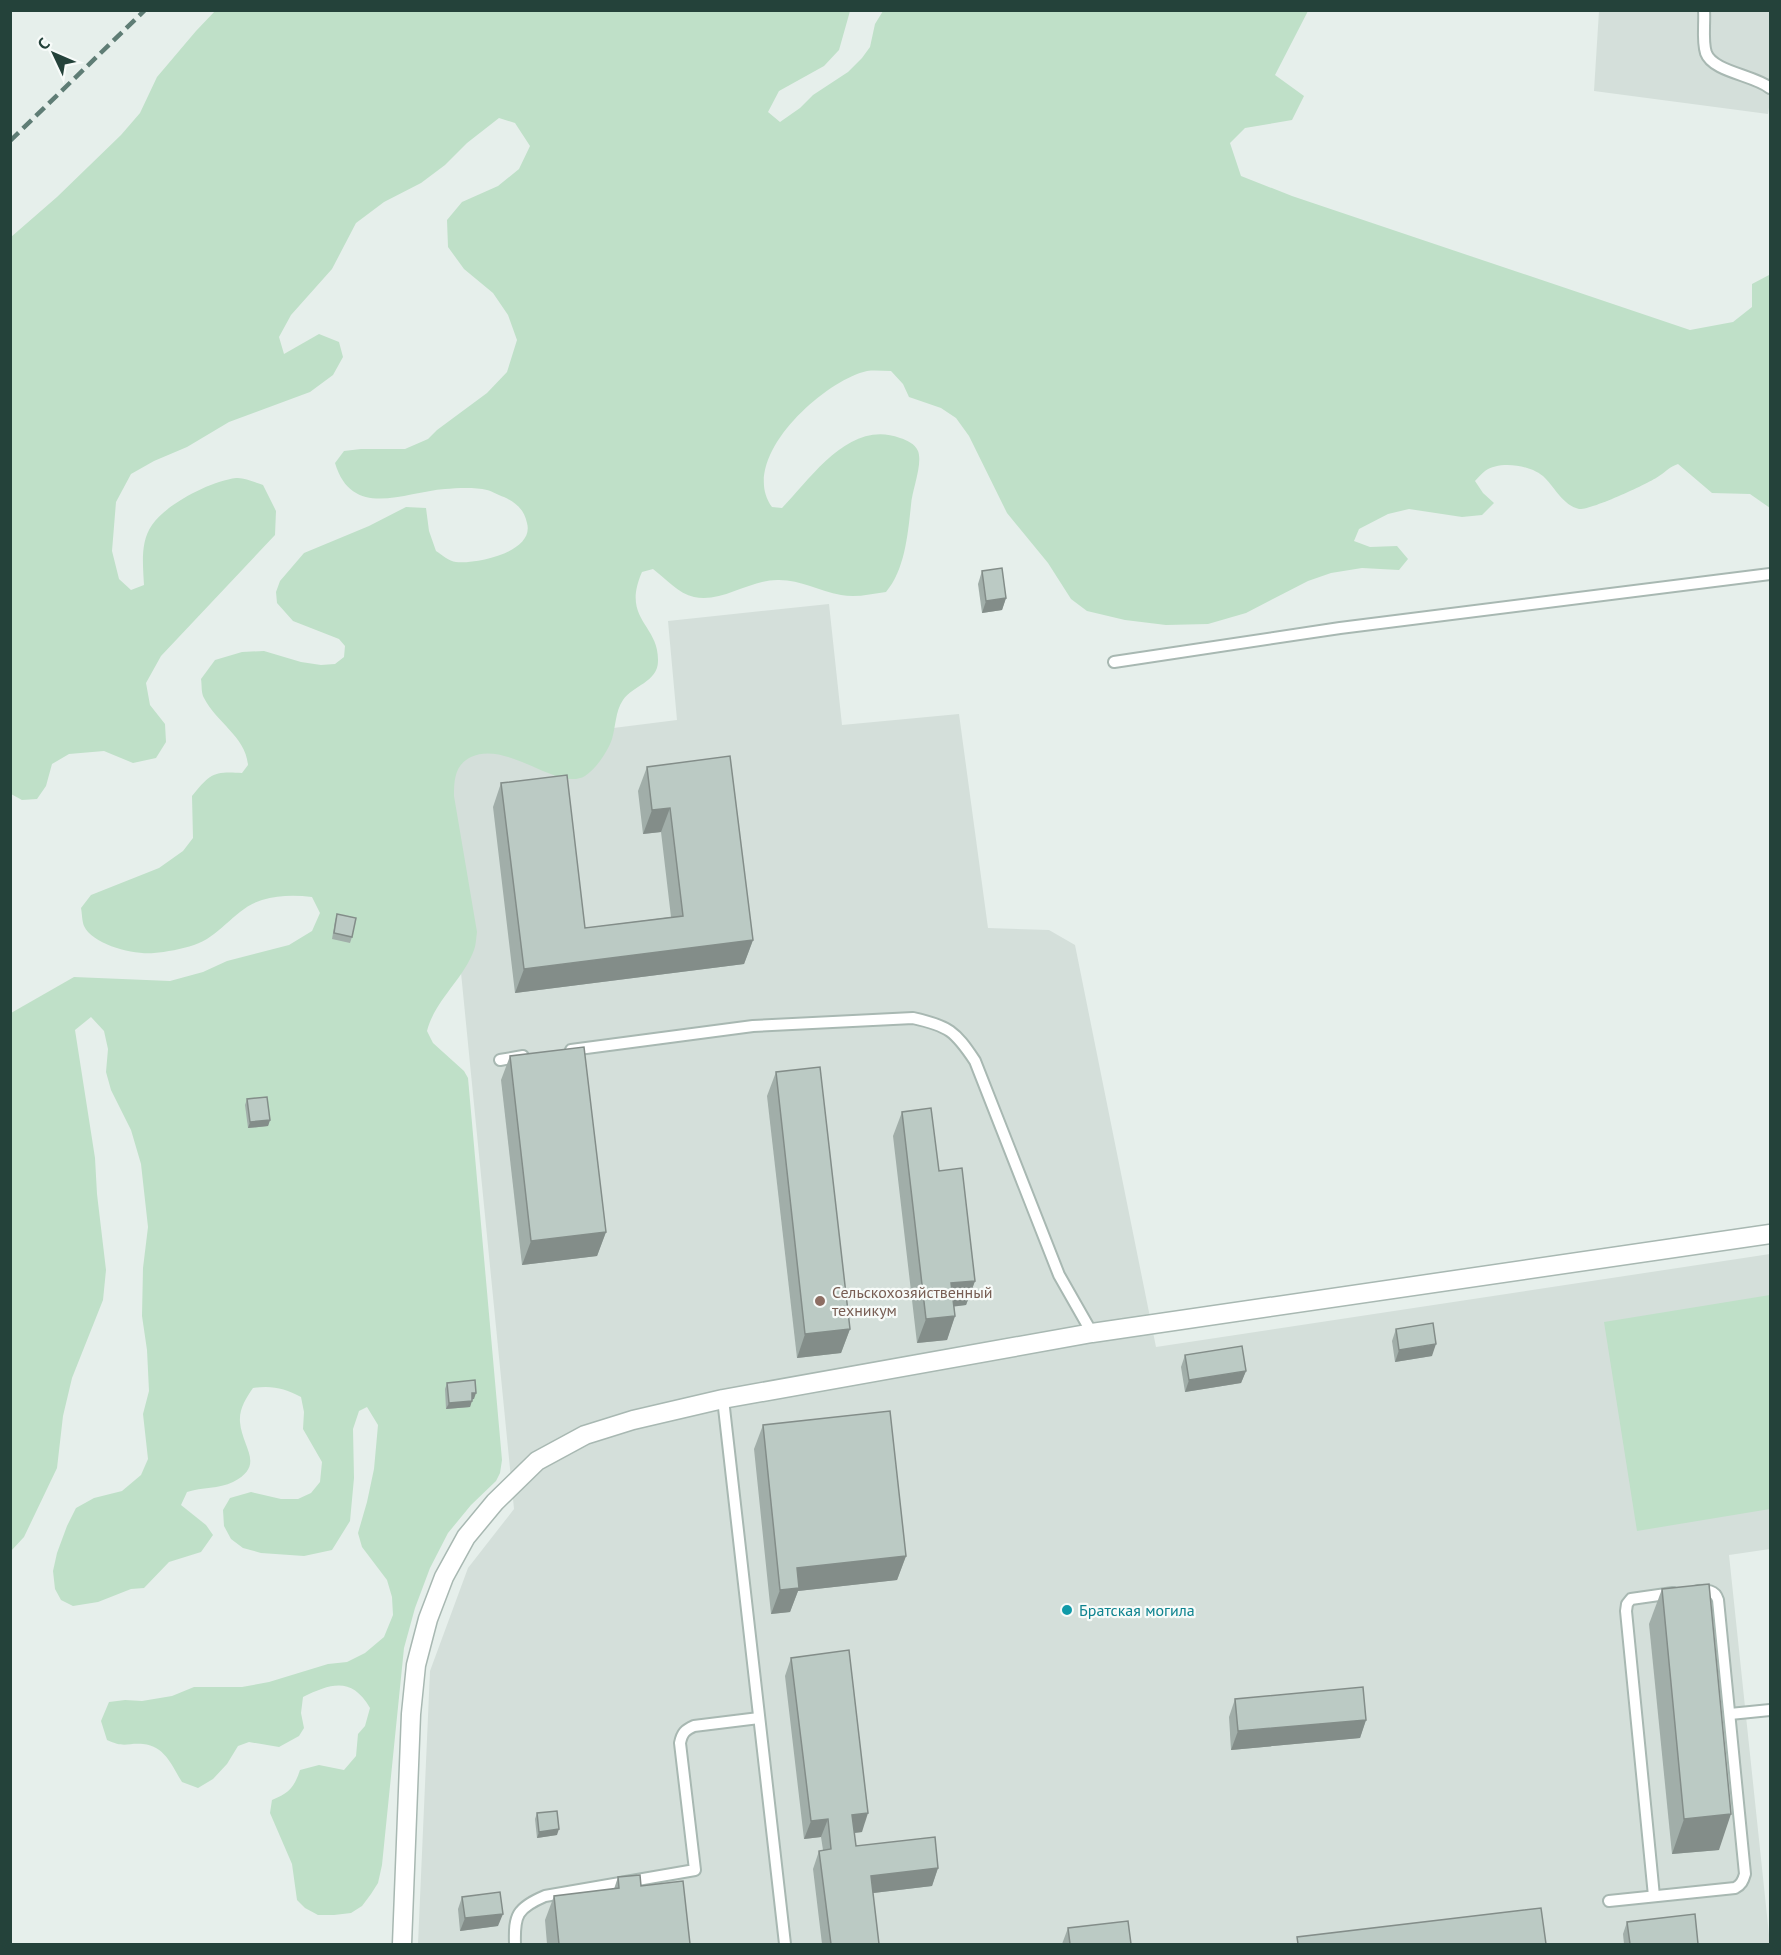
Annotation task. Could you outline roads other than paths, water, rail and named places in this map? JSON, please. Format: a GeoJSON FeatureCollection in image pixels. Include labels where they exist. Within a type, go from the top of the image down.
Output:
{"type":"FeatureCollection","features":[{"type":"Feature","properties":{"kind":"street"},"geometry":{"type":"LineString","coordinates":[[402,1944],[411,1714],[416,1665],[428,1619],[444,1577],[466,1537],[495,1502],[537,1461],[575,1441],[633,1420],[723,1399],[1092,1333],[1770,1234]]}},
{"type":"Feature","properties":{"kind":"lane"},"geometry":{"type":"LineString","coordinates":[[1704,10],[1705,51],[1711,62],[1756,79],[1770,88]]}},
{"type":"Feature","properties":{"kind":"lane"},"geometry":{"type":"LineString","coordinates":[[1114,662],[1340,628],[1770,574]]}},
{"type":"Feature","properties":{"kind":"lane"},"geometry":{"type":"LineString","coordinates":[[557,1052],[753,1026],[913,1018],[939,1024],[960,1039],[975,1061],[1059,1275],[1092,1333]]}},
{"type":"Feature","properties":{"kind":"lane"},"geometry":{"type":"LineString","coordinates":[[500,1059],[534,1055]]}},
{"type":"Feature","properties":{"kind":"lane"},"geometry":{"type":"LineString","coordinates":[[723,1399],[785,1944]]}},
{"type":"Feature","properties":{"kind":"lane"},"geometry":{"type":"LineString","coordinates":[[1609,1901],[1735,1888],[1740,1886],[1744,1880],[1717,1595],[1707,1590],[1631,1599],[1626,1611],[1653,1896]]}},
{"type":"Feature","properties":{"kind":"lane"},"geometry":{"type":"LineString","coordinates":[[1730,1714],[1770,1710]]}},
{"type":"Feature","properties":{"kind":"lane"},"geometry":{"type":"LineString","coordinates":[[515,1944],[514,1922],[520,1910],[530,1902],[545,1896],[695,1870],[680,1743],[682,1735],[694,1726],[759,1718]]}},
{"type":"Feature","properties":{"kind":"railway"},"geometry":{"type":"LineString","coordinates":[[10,141],[145,10]]}},
{"type":"Feature","properties":{"kind":"place","name":"Сельскохозяйственный техникум"},"geometry":{"type":"Point","coordinates":[820,1301]}},
{"type":"Feature","properties":{"kind":"place","name":"Братская могила"},"geometry":{"type":"Point","coordinates":[1067,1610]}}]}
